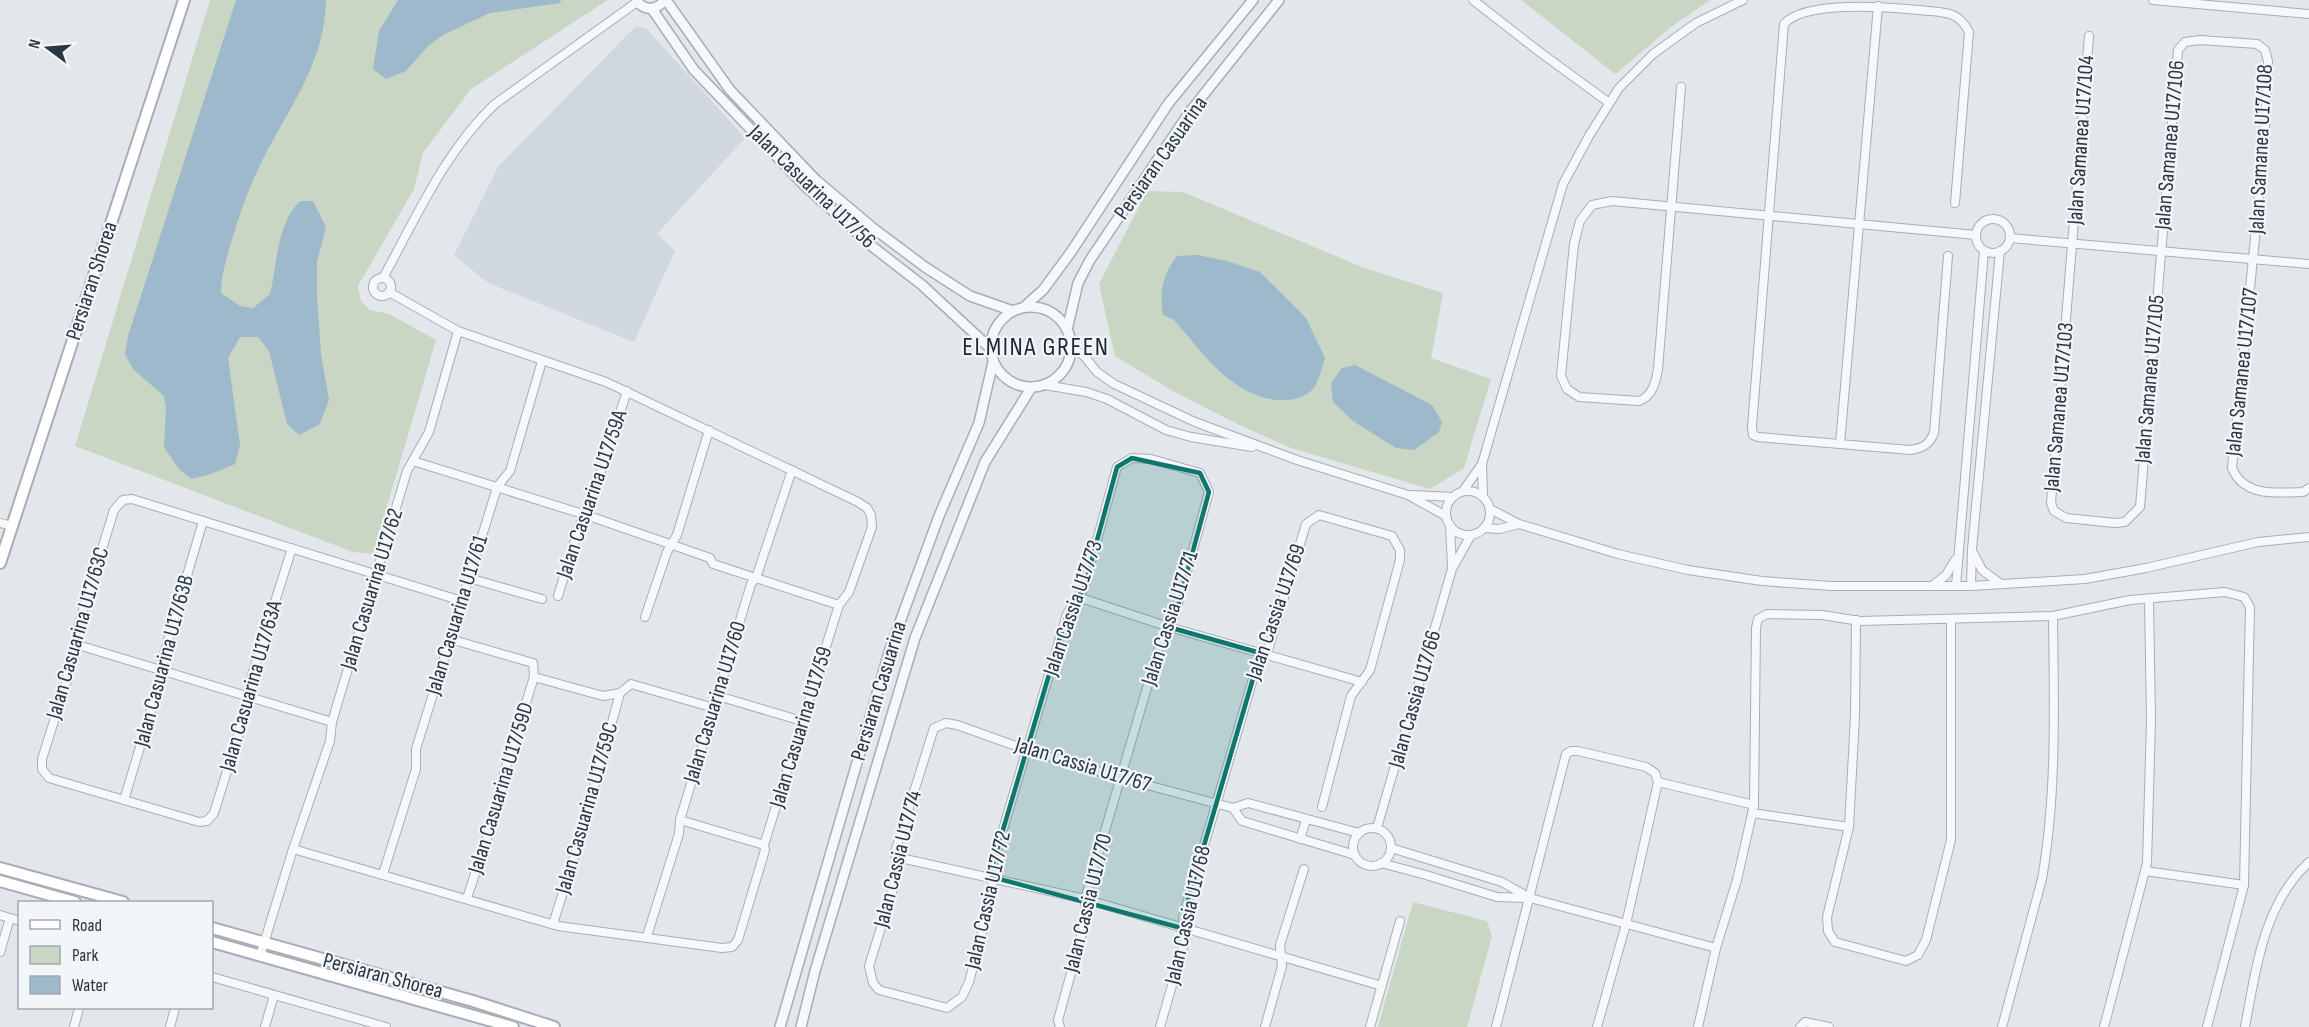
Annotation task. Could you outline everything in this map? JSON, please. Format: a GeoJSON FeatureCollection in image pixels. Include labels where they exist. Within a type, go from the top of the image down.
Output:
{"type":"FeatureCollection","features":[{"type":"Feature","properties":{"kind":"main road","name":"Persiaran Shorea"},"geometry":{"type":"LineString","coordinates":[[0,562],[184,0]]}},
{"type":"Feature","properties":{"kind":"main road"},"geometry":{"type":"LineString","coordinates":[[0,868],[116,901]]}},
{"type":"Feature","properties":{"kind":"main road"},"geometry":{"type":"LineString","coordinates":[[0,881],[68,901]]}},
{"type":"Feature","properties":{"kind":"main road","name":"Persiaran Shorea"},"geometry":{"type":"LineString","coordinates":[[213,928],[473,1001],[554,1027]]}},
{"type":"Feature","properties":{"kind":"main road","name":"Persiaran Shorea"},"geometry":{"type":"LineString","coordinates":[[213,942],[513,1027]]}},
{"type":"Feature","properties":{"kind":"street"},"geometry":{"type":"LineString","coordinates":[[383,278],[390,283],[389,292],[381,296],[374,292],[372,286],[375,281],[383,278],[447,163],[481,117],[495,104],[636,1],[652,9],[665,0]]}},
{"type":"Feature","properties":{"kind":"street","name":"Jalan Casuarina U17/56"},"geometry":{"type":"LineString","coordinates":[[665,0],[730,90],[816,180],[873,228],[925,267],[970,296],[1013,311]]}},
{"type":"Feature","properties":{"kind":"street","name":"Persiaran Casuarina"},"geometry":{"type":"LineString","coordinates":[[1024,307],[1043,290],[1071,252],[1168,104],[1253,0]]}},
{"type":"Feature","properties":{"kind":"street","name":"Persiaran Casuarina"},"geometry":{"type":"LineString","coordinates":[[1067,330],[1078,284],[1090,261],[1189,113],[1279,0]]}},
{"type":"Feature","properties":{"kind":"street"},"geometry":{"type":"LineString","coordinates":[[1473,0],[1550,61],[1608,102]]}},
{"type":"Feature","properties":{"kind":"street"},"geometry":{"type":"LineString","coordinates":[[1453,496],[1446,509],[1450,525],[1459,533],[1472,535],[1484,528],[1490,516],[1490,509],[1483,496],[1482,464],[1563,184],[1608,102],[1653,54],[1696,23],[1743,0]]}},
{"type":"Feature","properties":{"kind":"street"},"geometry":{"type":"LineString","coordinates":[[2153,0],[2309,14]]}},
{"type":"Feature","properties":{"kind":"street"},"geometry":{"type":"LineString","coordinates":[[1840,444],[1878,6]]}},
{"type":"Feature","properties":{"kind":"street"},"geometry":{"type":"LineString","coordinates":[[1948,256],[1934,433],[1929,443],[1910,450],[1753,435],[1784,24],[1789,18],[1824,7],[1878,6],[1949,14],[1964,23],[1969,32],[1954,203]]}},
{"type":"Feature","properties":{"kind":"street","name":"Jalan Casuarina U17/56"},"geometry":{"type":"LineString","coordinates":[[652,9],[694,70],[785,166],[873,247],[922,285],[990,348]]}},
{"type":"Feature","properties":{"kind":"street","name":"Jalan Samanea U17/104"},"geometry":{"type":"LineString","coordinates":[[2073,243],[2089,36]]}},
{"type":"Feature","properties":{"kind":"street","name":"Jalan Samanea U17/108"},"geometry":{"type":"LineString","coordinates":[[2185,42],[2200,40],[2257,44],[2265,50],[2268,61],[2264,148],[2254,260]]}},
{"type":"Feature","properties":{"kind":"street","name":"Jalan Samanea U17/106"},"geometry":{"type":"LineString","coordinates":[[2161,251],[2178,50],[2185,42]]}},
{"type":"Feature","properties":{"kind":"street"},"geometry":{"type":"LineString","coordinates":[[1681,87],[1671,208],[1658,369],[1655,385],[1645,399],[1639,401],[1579,397],[1567,390],[1561,376],[1574,244],[1580,221],[1592,205],[1612,201],[1671,208],[1976,235]]}},
{"type":"Feature","properties":{"kind":"street"},"geometry":{"type":"LineString","coordinates":[[1999,219],[2007,226],[2010,238],[2005,248],[1995,253],[1984,251],[1977,242],[1976,235],[1982,222],[1999,219]]}},
{"type":"Feature","properties":{"kind":"street"},"geometry":{"type":"LineString","coordinates":[[2010,238],[2309,264]]}},
{"type":"Feature","properties":{"kind":"street","name":"Jalan Samanea U17/103"},"geometry":{"type":"LineString","coordinates":[[2073,243],[2051,503],[2054,511],[2066,518],[2115,523],[2125,522],[2140,507]]}},
{"type":"Feature","properties":{"kind":"street"},"geometry":{"type":"LineString","coordinates":[[1956,586],[1984,251]]}},
{"type":"Feature","properties":{"kind":"street"},"geometry":{"type":"LineString","coordinates":[[1971,586],[1972,549],[2000,251]]}},
{"type":"Feature","properties":{"kind":"street","name":"Jalan Samanea U17/105"},"geometry":{"type":"LineString","coordinates":[[2140,507],[2161,251]]}},
{"type":"Feature","properties":{"kind":"street","name":"Jalan Samanea U17/107"},"geometry":{"type":"LineString","coordinates":[[2254,260],[2232,468],[2237,479],[2247,487],[2262,492],[2303,492],[2309,488]]}},
{"type":"Feature","properties":{"kind":"street","name":"Jalan Casuarina U17/59"},"geometry":{"type":"LineString","coordinates":[[293,849],[383,873],[553,924],[722,948],[732,947],[738,940],[765,850],[764,845],[839,605],[849,592],[872,527],[871,515],[867,508],[858,502],[627,391],[601,380],[458,332],[389,292]]}},
{"type":"Feature","properties":{"kind":"street"},"geometry":{"type":"LineString","coordinates":[[1024,307],[1035,307],[1054,314],[1067,330],[1071,347],[1069,359],[1064,370],[1045,385],[1031,388],[1019,386],[1008,381],[993,362],[990,348],[996,326],[1013,311],[1024,307]]}},
{"type":"Feature","properties":{"kind":"street","name":"Jalan Casuarina U17/62"},"geometry":{"type":"LineString","coordinates":[[260,956],[330,741],[332,722],[407,471],[429,432],[458,332]]}},
{"type":"Feature","properties":{"kind":"street"},"geometry":{"type":"LineString","coordinates":[[1071,347],[1084,356],[1097,372],[1114,384],[1195,422],[1268,450],[1408,495],[1446,516]]}},
{"type":"Feature","properties":{"kind":"street","name":"Jalan Casuarina U17/61"},"geometry":{"type":"LineString","coordinates":[[383,873],[416,769],[416,749],[497,487],[510,471],[542,361]]}},
{"type":"Feature","properties":{"kind":"street","name":"Persiaran Casuarina"},"geometry":{"type":"LineString","coordinates":[[780,1027],[890,648],[939,516],[979,423],[993,362]]}},
{"type":"Feature","properties":{"kind":"street"},"geometry":{"type":"LineString","coordinates":[[1045,385],[1086,392],[1107,399],[1166,430],[1191,437],[1268,450]]}},
{"type":"Feature","properties":{"kind":"street","name":"Persiaran Casuarina"},"geometry":{"type":"LineString","coordinates":[[801,1027],[815,970],[915,638],[985,462],[1031,388]]}},
{"type":"Feature","properties":{"kind":"street","name":"Jalan Casuarina U17/59A"},"geometry":{"type":"LineString","coordinates":[[558,596],[580,524],[586,515],[627,391]]}},
{"type":"Feature","properties":{"kind":"street"},"geometry":{"type":"LineString","coordinates":[[645,617],[677,535],[709,430]]}},
{"type":"Feature","properties":{"kind":"street","name":"Jalan Cassia U17/73"},"geometry":{"type":"LineString","coordinates":[[1027,750],[1067,614],[1084,588],[1117,467],[1132,458],[1151,459]]}},
{"type":"Feature","properties":{"kind":"street","name":"Jalan Cassia U17/71"},"geometry":{"type":"LineString","coordinates":[[1121,778],[1161,640],[1174,618],[1209,492],[1200,473],[1151,459]]}},
{"type":"Feature","properties":{"kind":"street"},"geometry":{"type":"LineString","coordinates":[[413,461],[586,515],[710,558],[713,564],[839,605]]}},
{"type":"Feature","properties":{"kind":"street"},"geometry":{"type":"LineString","coordinates":[[1408,495],[1453,496],[1463,491],[1482,464]]}},
{"type":"Feature","properties":{"kind":"street","name":"Jalan Casuarina U17/60"},"geometry":{"type":"LineString","coordinates":[[647,936],[751,584],[756,578],[792,470]]}},
{"type":"Feature","properties":{"kind":"street"},"geometry":{"type":"LineString","coordinates":[[1463,491],[1477,492],[1483,496]]}},
{"type":"Feature","properties":{"kind":"street","name":"Jalan Casuarina U17/63C"},"geometry":{"type":"LineString","coordinates":[[124,800],[50,778],[42,769],[42,759],[78,645],[77,630],[114,510],[123,501],[132,499],[203,521]]}},
{"type":"Feature","properties":{"kind":"street"},"geometry":{"type":"LineString","coordinates":[[1490,509],[1519,524],[1618,555],[1688,570],[1762,581],[1831,586],[1971,586],[2085,579],[2146,568],[2258,542],[2309,537]]}},
{"type":"Feature","properties":{"kind":"street","name":"Jalan Cassia U17/69"},"geometry":{"type":"LineString","coordinates":[[1217,803],[1255,672],[1269,647],[1306,524],[1319,515],[1392,536],[1400,550],[1400,560],[1370,670],[1362,682]]}},
{"type":"Feature","properties":{"kind":"street"},"geometry":{"type":"LineString","coordinates":[[203,521],[462,601]]}},
{"type":"Feature","properties":{"kind":"street","name":"Jalan Casuarina U17/63B"},"geometry":{"type":"LineString","coordinates":[[124,800],[163,671],[162,661],[203,521]]}},
{"type":"Feature","properties":{"kind":"street"},"geometry":{"type":"LineString","coordinates":[[0,523],[12,526]]}},
{"type":"Feature","properties":{"kind":"street"},"geometry":{"type":"LineString","coordinates":[[1484,528],[1499,529],[1519,524]]}},
{"type":"Feature","properties":{"kind":"street","name":"Jalan Cassia U17/66"},"geometry":{"type":"LineString","coordinates":[[1450,525],[1452,569]]}},
{"type":"Feature","properties":{"kind":"street","name":"Jalan Cassia U17/66"},"geometry":{"type":"LineString","coordinates":[[1377,828],[1452,569],[1472,535]]}},
{"type":"Feature","properties":{"kind":"street","name":"Jalan Casuarina U17/63A"},"geometry":{"type":"LineString","coordinates":[[124,800],[199,822],[207,821],[214,813],[250,697],[250,681],[292,548]]}},
{"type":"Feature","properties":{"kind":"street"},"geometry":{"type":"LineString","coordinates":[[1930,586],[1946,575],[1954,565],[1959,549]]}},
{"type":"Feature","properties":{"kind":"street"},"geometry":{"type":"LineString","coordinates":[[1972,549],[1982,570],[2002,584]]}},
{"type":"Feature","properties":{"kind":"street","name":"Jalan Casuarina U17/59A"},"geometry":{"type":"LineString","coordinates":[[469,578],[542,599]]}},
{"type":"Feature","properties":{"kind":"street"},"geometry":{"type":"LineString","coordinates":[[1698,1027],[1716,948],[1737,880],[1753,809],[1758,619],[1767,614],[1822,615],[1856,620],[2053,616],[2130,600],[2225,592],[2244,597],[2250,607],[2244,885],[2207,1027]]}},
{"type":"Feature","properties":{"kind":"street"},"geometry":{"type":"LineString","coordinates":[[1078,597],[1169,627],[1362,682],[1351,696],[1322,807]]}},
{"type":"Feature","properties":{"kind":"street"},"geometry":{"type":"LineString","coordinates":[[2104,1027],[2145,871],[2151,721],[2149,599]]}},
{"type":"Feature","properties":{"kind":"street"},"geometry":{"type":"LineString","coordinates":[[2002,1027],[2042,879],[2046,856],[2054,717],[2053,616]]}},
{"type":"Feature","properties":{"kind":"street"},"geometry":{"type":"LineString","coordinates":[[1856,620],[1850,827],[1827,917],[1828,931],[1835,942],[1906,961],[1918,955],[1926,940],[1951,840],[1951,619]]}},
{"type":"Feature","properties":{"kind":"street"},"geometry":{"type":"LineString","coordinates":[[450,639],[533,663],[534,677],[603,696],[620,693],[631,684],[714,708]]}},
{"type":"Feature","properties":{"kind":"street"},"geometry":{"type":"LineString","coordinates":[[78,645],[332,722]]}},
{"type":"Feature","properties":{"kind":"street","name":"Jalan Casuarina U17/59D"},"geometry":{"type":"LineString","coordinates":[[467,898],[506,781],[503,777],[534,677]]}},
{"type":"Feature","properties":{"kind":"street","name":"Jalan Casuarina U17/59C"},"geometry":{"type":"LineString","coordinates":[[553,924],[590,807],[620,693]]}},
{"type":"Feature","properties":{"kind":"street"},"geometry":{"type":"LineString","coordinates":[[718,696],[802,722]]}},
{"type":"Feature","properties":{"kind":"street","name":"Jalan Cassia U17/67"},"geometry":{"type":"LineString","coordinates":[[934,728],[946,723],[957,725],[1027,750],[1121,778],[1233,808],[1248,803],[1359,833]]}},
{"type":"Feature","properties":{"kind":"street","name":"Jalan Cassia U17/74"},"geometry":{"type":"LineString","coordinates":[[934,728],[895,852],[898,873],[869,966],[873,983],[879,990],[947,1008]]}},
{"type":"Feature","properties":{"kind":"street","name":"Jalan Cassia U17/72"},"geometry":{"type":"LineString","coordinates":[[947,1008],[962,996],[969,982],[993,891],[991,870],[1027,750]]}},
{"type":"Feature","properties":{"kind":"street"},"geometry":{"type":"LineString","coordinates":[[1496,1027],[1566,754],[1571,751],[1646,767],[1656,778],[1753,809],[1850,827]]}},
{"type":"Feature","properties":{"kind":"street","name":"Jalan Cassia U17/70"},"geometry":{"type":"LineString","coordinates":[[1060,1027],[1058,1020],[1086,920],[1085,899],[1121,778]]}},
{"type":"Feature","properties":{"kind":"street"},"geometry":{"type":"LineString","coordinates":[[1597,1027],[1626,924],[1656,778]]}},
{"type":"Feature","properties":{"kind":"street","name":"Jalan Cassia U17/68"},"geometry":{"type":"LineString","coordinates":[[1160,1027],[1186,937],[1183,917],[1217,803]]}},
{"type":"Feature","properties":{"kind":"street","name":"Jalan Cassia U17/67"},"geometry":{"type":"LineString","coordinates":[[1233,808],[1242,821],[1355,855]]}},
{"type":"Feature","properties":{"kind":"street"},"geometry":{"type":"LineString","coordinates":[[680,820],[764,845]]}},
{"type":"Feature","properties":{"kind":"street"},"geometry":{"type":"LineString","coordinates":[[1300,839],[1306,820]]}},
{"type":"Feature","properties":{"kind":"street"},"geometry":{"type":"LineString","coordinates":[[1381,863],[1391,848],[1388,836],[1377,828],[1365,829],[1359,833],[1354,843],[1355,855],[1369,866],[1381,863],[1497,897],[1530,898],[1716,948]]}},
{"type":"Feature","properties":{"kind":"street"},"geometry":{"type":"LineString","coordinates":[[1391,848],[1502,882],[1530,898]]}},
{"type":"Feature","properties":{"kind":"street"},"geometry":{"type":"LineString","coordinates":[[896,857],[1085,899],[1382,986]]}},
{"type":"Feature","properties":{"kind":"street"},"geometry":{"type":"LineString","coordinates":[[2244,1027],[2271,914],[2286,888],[2309,862]]}},
{"type":"Feature","properties":{"kind":"street"},"geometry":{"type":"LineString","coordinates":[[1265,1027],[1282,966],[1280,945],[1304,869]]}},
{"type":"Feature","properties":{"kind":"street"},"geometry":{"type":"LineString","coordinates":[[2145,871],[2244,885]]}},
{"type":"Feature","properties":{"kind":"street"},"geometry":{"type":"LineString","coordinates":[[0,915],[18,920]]}},
{"type":"Feature","properties":{"kind":"street"},"geometry":{"type":"LineString","coordinates":[[0,952],[10,918]]}},
{"type":"Feature","properties":{"kind":"street"},"geometry":{"type":"LineString","coordinates":[[1370,1027],[1400,921]]}},
{"type":"Feature","properties":{"kind":"street"},"geometry":{"type":"LineString","coordinates":[[213,977],[361,1024],[386,1027]]}},
{"type":"Feature","properties":{"kind":"street"},"geometry":{"type":"LineString","coordinates":[[265,1027],[274,995]]}},
{"type":"Feature","properties":{"kind":"street"},"geometry":{"type":"LineString","coordinates":[[74,1027],[79,1009]]}},
{"type":"Feature","properties":{"kind":"street"},"geometry":{"type":"LineString","coordinates":[[170,1027],[175,1009]]}},
{"type":"Feature","properties":{"kind":"street"},"geometry":{"type":"LineString","coordinates":[[1803,1024],[1829,1027]]}},
{"type":"Feature","properties":{"kind":"highlighted area"},"geometry":{"type":"Polygon","coordinates":[[[1132,458],[1200,473],[1209,492],[1172,628],[1264,654],[1255,672],[1183,917],[1185,929],[992,877],[991,870],[1067,614],[1084,588],[1117,467],[1132,458]]]}},
{"type":"Feature","properties":{"kind":"shaded area"},"geometry":{"type":"Polygon","coordinates":[[[635,27],[646,28],[745,138],[657,234],[675,251],[634,342],[488,283],[454,255],[498,167],[635,27]]]}},
{"type":"Feature","properties":{"kind":"green space"},"geometry":{"type":"Polygon","coordinates":[[[210,0],[608,0],[471,89],[423,153],[414,189],[358,286],[361,301],[370,310],[389,314],[436,340],[373,554],[353,552],[75,446],[210,0]]]}},
{"type":"Feature","properties":{"kind":"green space"},"geometry":{"type":"Polygon","coordinates":[[[1521,0],[1710,0],[1670,28],[1615,74],[1521,0]]]}},
{"type":"Feature","properties":{"kind":"green space"},"geometry":{"type":"Polygon","coordinates":[[[1147,191],[1183,192],[1362,267],[1443,293],[1431,358],[1491,379],[1464,468],[1430,489],[1291,448],[1237,424],[1171,390],[1115,356],[1099,284],[1147,191]]]}},
{"type":"Feature","properties":{"kind":"green space"},"geometry":{"type":"Polygon","coordinates":[[[1413,902],[1487,921],[1492,936],[1467,1027],[1378,1027],[1413,902]]]}},
{"type":"Feature","properties":{"kind":"water"},"geometry":{"type":"Polygon","coordinates":[[[236,0],[326,0],[319,44],[304,84],[262,161],[237,222],[226,262],[221,293],[240,306],[253,308],[270,294],[282,232],[292,210],[300,201],[313,201],[326,227],[317,262],[317,295],[321,354],[329,400],[320,424],[299,435],[287,424],[269,351],[258,337],[240,337],[228,358],[240,445],[235,464],[191,479],[178,468],[164,447],[166,408],[164,396],[133,369],[125,354],[128,336],[236,0]]]}},
{"type":"Feature","properties":{"kind":"water"},"geometry":{"type":"Polygon","coordinates":[[[398,0],[561,0],[560,3],[490,13],[445,34],[429,45],[406,71],[386,79],[373,69],[379,31],[398,0]]]}},
{"type":"Feature","properties":{"kind":"water"},"geometry":{"type":"Polygon","coordinates":[[[1197,255],[1227,261],[1260,272],[1306,318],[1325,358],[1317,382],[1311,391],[1302,397],[1288,400],[1269,399],[1253,394],[1223,374],[1174,320],[1163,315],[1162,291],[1168,269],[1177,256],[1197,255]]]}},
{"type":"Feature","properties":{"kind":"water"},"geometry":{"type":"Polygon","coordinates":[[[1355,365],[1432,405],[1442,422],[1439,432],[1414,450],[1396,448],[1353,421],[1333,402],[1331,383],[1342,368],[1355,365]]]}},
{"type":"Feature","properties":{"kind":"district","name":"ELMINA GREEN"},"geometry":{"type":"Point","coordinates":[1036,347]}}]}
